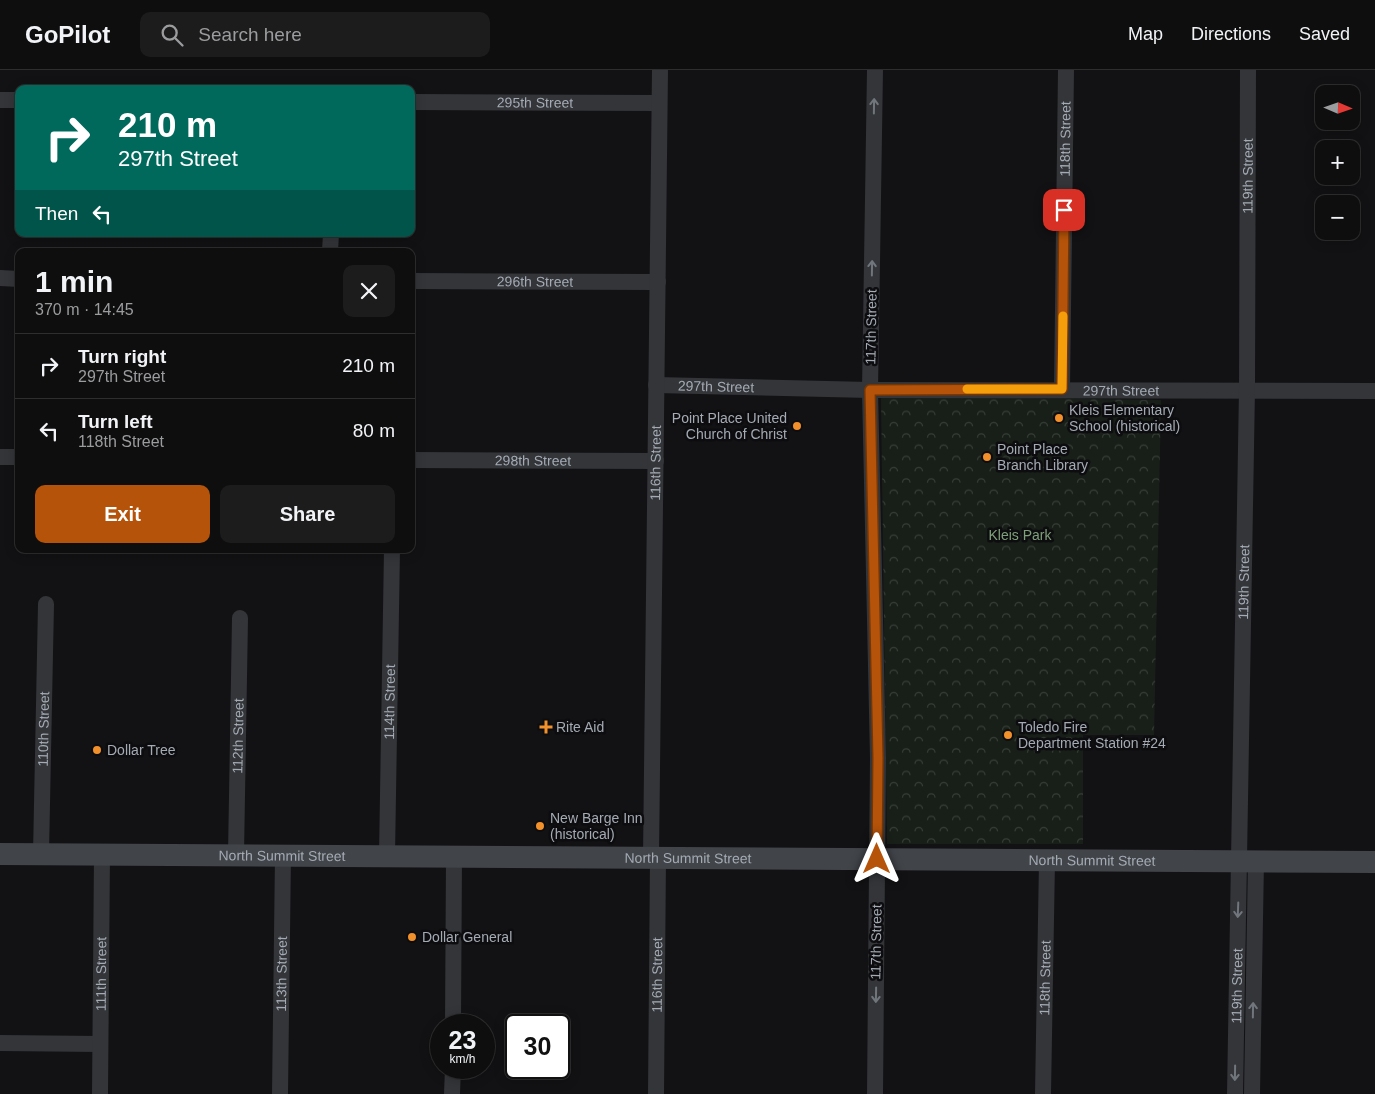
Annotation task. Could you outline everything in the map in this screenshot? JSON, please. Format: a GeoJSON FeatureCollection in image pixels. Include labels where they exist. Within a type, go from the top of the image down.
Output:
{"type":"FeatureCollection","features":[{"type":"Feature","properties":{"kind":"main road","name":"North Summit Street"},"geometry":{"type":"LineString","coordinates":[[0,854],[1375,862]]}},
{"type":"Feature","properties":{"kind":"street","name":"116th Street"},"geometry":{"type":"LineString","coordinates":[[656,1094],[656,385],[660,70]]}},
{"type":"Feature","properties":{"kind":"street","name":"117th Street"},"geometry":{"type":"LineString","coordinates":[[874,70],[870,390],[878,758],[875,1094]]}},
{"type":"Feature","properties":{"kind":"street","name":"118th Street"},"geometry":{"type":"LineString","coordinates":[[1062,389],[1066,70]]}},
{"type":"Feature","properties":{"kind":"street","name":"119th Street"},"geometry":{"type":"LineString","coordinates":[[1248,70],[1247,861],[1252,1094]]}},
{"type":"Feature","properties":{"kind":"street"},"geometry":{"type":"LineString","coordinates":[[0,100],[15,100]]}},
{"type":"Feature","properties":{"kind":"street","name":"295th Street"},"geometry":{"type":"LineString","coordinates":[[415,102],[659,103]]}},
{"type":"Feature","properties":{"kind":"street"},"geometry":{"type":"LineString","coordinates":[[0,278],[15,279]]}},
{"type":"Feature","properties":{"kind":"street","name":"296th Street"},"geometry":{"type":"LineString","coordinates":[[415,281],[658,282]]}},
{"type":"Feature","properties":{"kind":"street","name":"297th Street"},"geometry":{"type":"LineString","coordinates":[[656,385],[870,390],[1247,389],[1375,391]]}},
{"type":"Feature","properties":{"kind":"street"},"geometry":{"type":"LineString","coordinates":[[0,457],[15,458]]}},
{"type":"Feature","properties":{"kind":"street","name":"298th Street"},"geometry":{"type":"LineString","coordinates":[[415,460],[656,461]]}},
{"type":"Feature","properties":{"kind":"street","name":"114th Street"},"geometry":{"type":"LineString","coordinates":[[387,856],[392,553]]}},
{"type":"Feature","properties":{"kind":"street","name":"110th Street"},"geometry":{"type":"LineString","coordinates":[[41,854],[46,604]]}},
{"type":"Feature","properties":{"kind":"street","name":"112th Street"},"geometry":{"type":"LineString","coordinates":[[236,855],[240,618]]}},
{"type":"Feature","properties":{"kind":"street","name":"111th Street"},"geometry":{"type":"LineString","coordinates":[[100,1094],[102,854]]}},
{"type":"Feature","properties":{"kind":"street","name":"113th Street"},"geometry":{"type":"LineString","coordinates":[[280,1094],[282,855]]}},
{"type":"Feature","properties":{"kind":"street"},"geometry":{"type":"LineString","coordinates":[[453,1014],[454,856]]}},
{"type":"Feature","properties":{"kind":"street","name":"118th Street"},"geometry":{"type":"LineString","coordinates":[[1043,1094],[1046,861]]}},
{"type":"Feature","properties":{"kind":"street","name":"119th Street"},"geometry":{"type":"LineString","coordinates":[[1235,1094],[1247,861]]}},
{"type":"Feature","properties":{"kind":"street"},"geometry":{"type":"LineString","coordinates":[[0,1043],[100,1044]]}},
{"type":"Feature","properties":{"kind":"street"},"geometry":{"type":"LineString","coordinates":[[452,1094],[453,1079]]}},
{"type":"Feature","properties":{"kind":"green space","name":"Kleis Park"},"geometry":{"type":"Polygon","coordinates":[[[881,396],[1161,400],[1154,735],[1083,735],[1083,844],[887,844],[881,396]]]}},
{"type":"Feature","properties":{"kind":"slow traffic"},"geometry":{"type":"LineString","coordinates":[[967,389],[1062,389],[1063,316]]}},
{"type":"Feature","properties":{"kind":"place","name":"Kleis Elementary School (historical)"},"geometry":{"type":"Point","coordinates":[1059,418]}},
{"type":"Feature","properties":{"kind":"place","name":"Point Place United Church of Christ"},"geometry":{"type":"Point","coordinates":[797,426]}},
{"type":"Feature","properties":{"kind":"place","name":"Point Place Branch Library"},"geometry":{"type":"Point","coordinates":[987,457]}},
{"type":"Feature","properties":{"kind":"place","name":"Rite Aid"},"geometry":{"type":"Point","coordinates":[546,727]}},
{"type":"Feature","properties":{"kind":"place","name":"Toledo Fire Department Station #24"},"geometry":{"type":"Point","coordinates":[1008,735]}},
{"type":"Feature","properties":{"kind":"place","name":"Dollar Tree"},"geometry":{"type":"Point","coordinates":[97,750]}},
{"type":"Feature","properties":{"kind":"place","name":"New Barge Inn (historical)"},"geometry":{"type":"Point","coordinates":[540,826]}},
{"type":"Feature","properties":{"kind":"place","name":"Dollar General"},"geometry":{"type":"Point","coordinates":[412,937]}},
{"type":"Feature","properties":{"kind":"route"},"geometry":{"type":"LineString","coordinates":[[877,859],[878,758],[870,390],[1062,389],[1064,210]]}}]}
